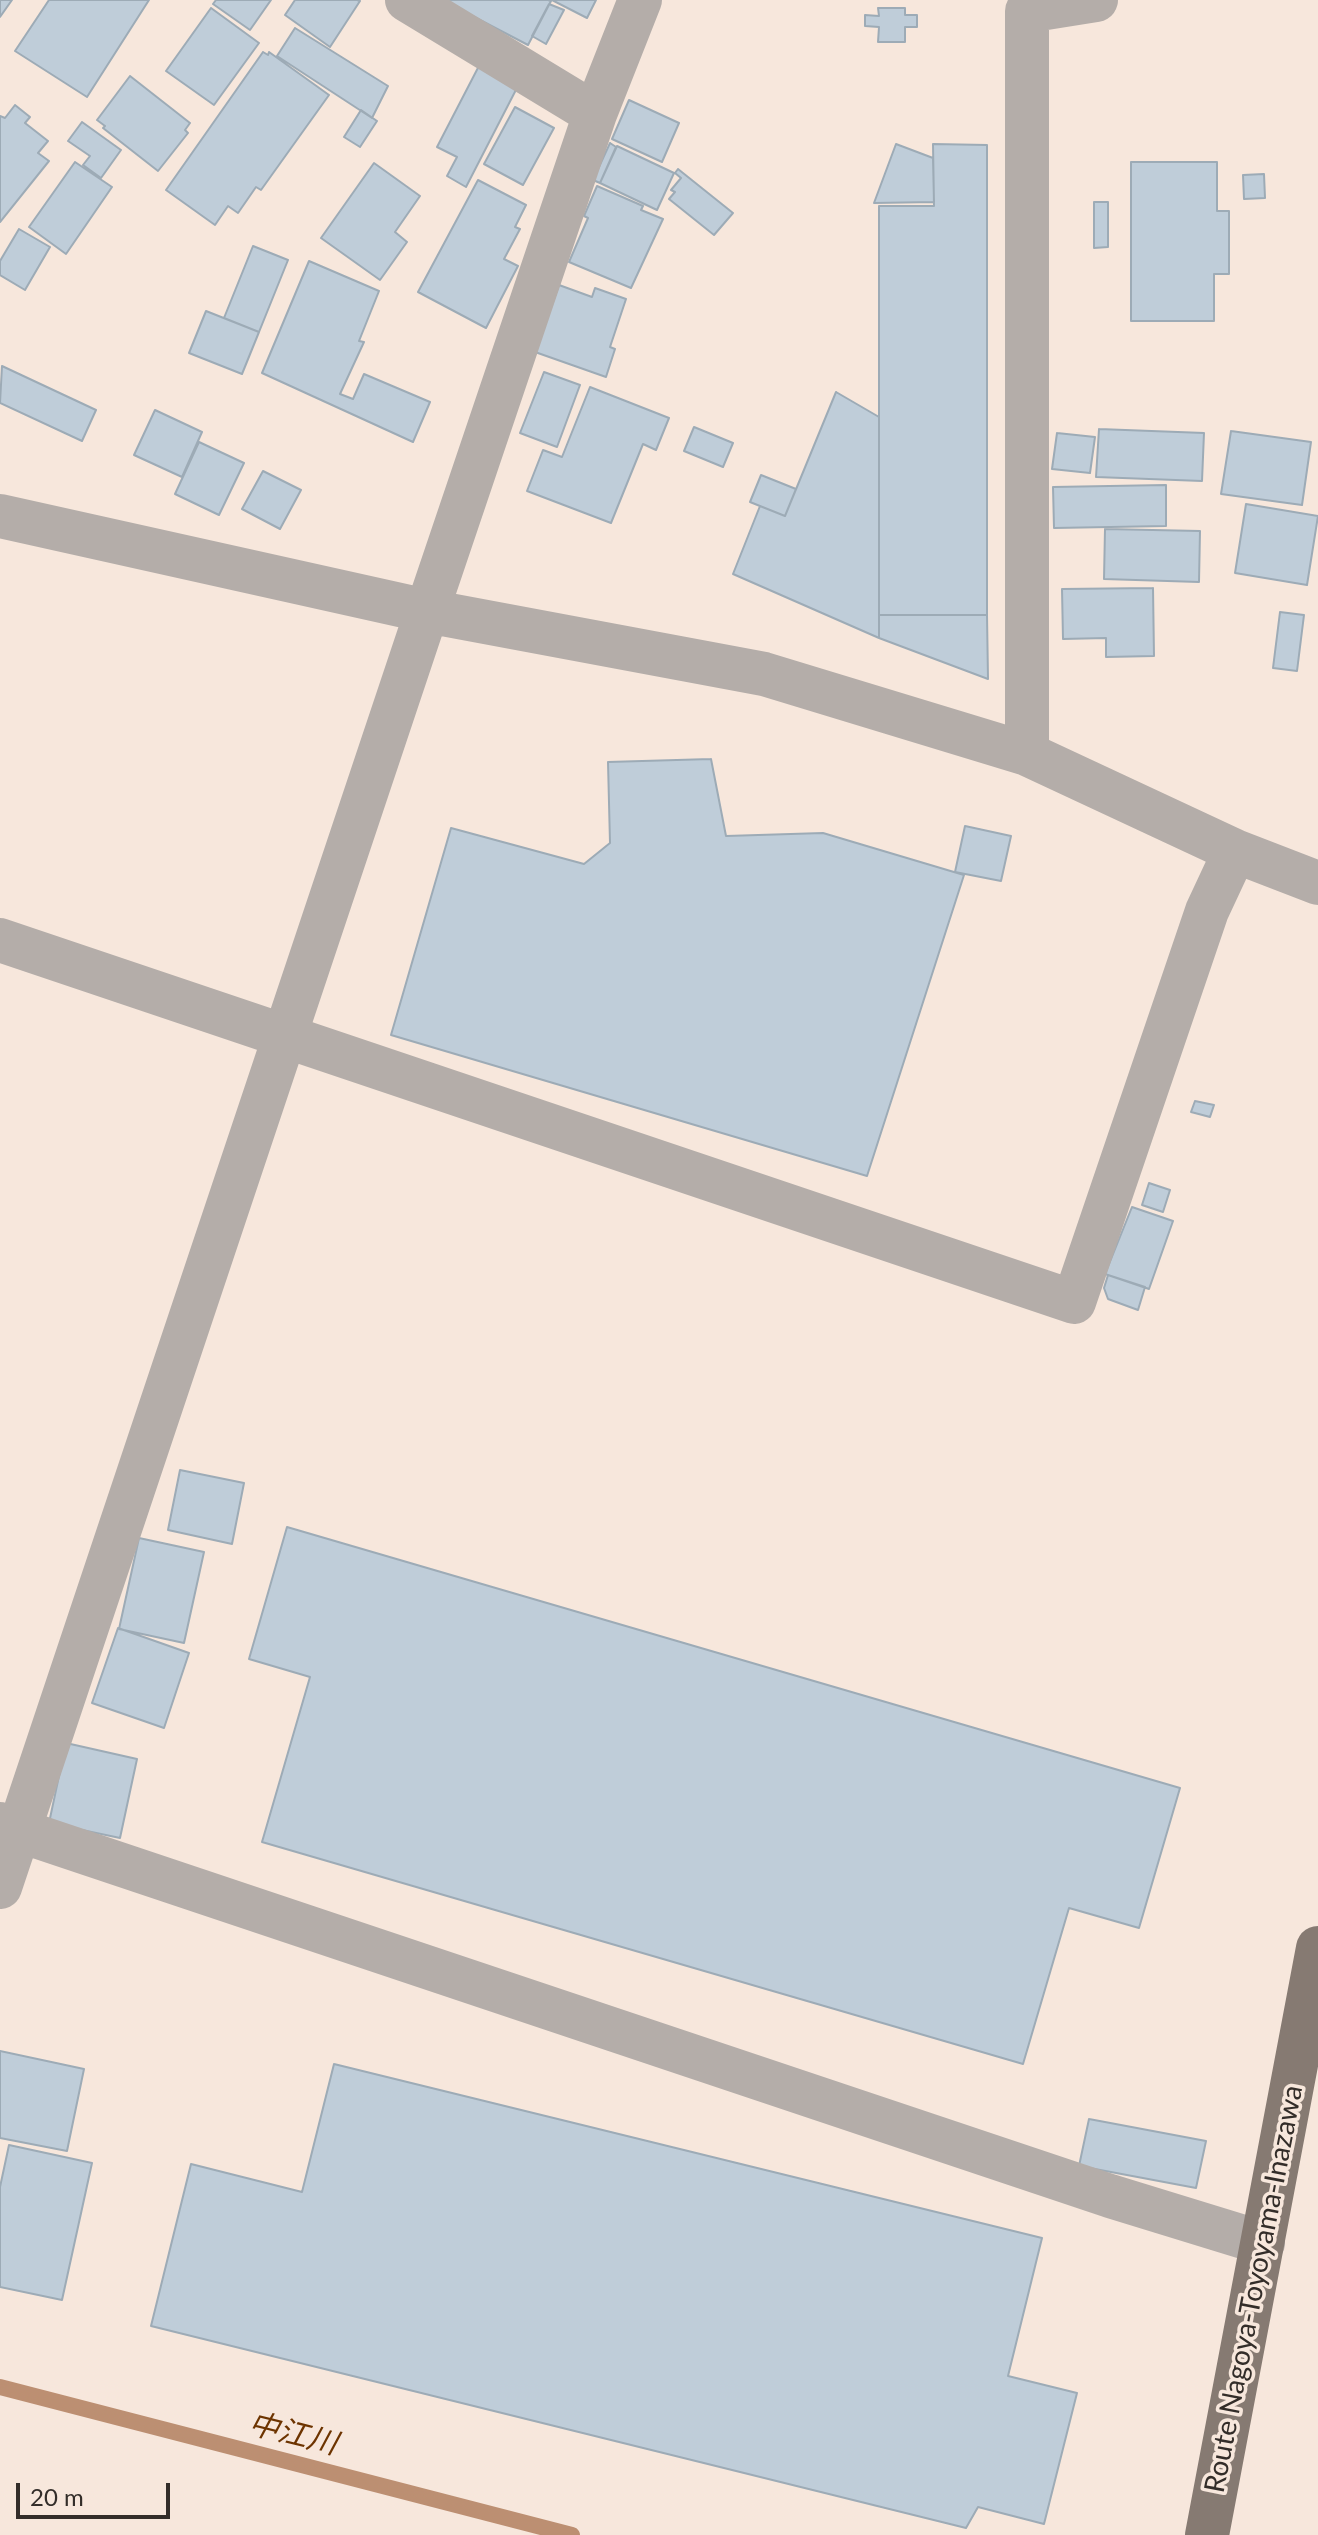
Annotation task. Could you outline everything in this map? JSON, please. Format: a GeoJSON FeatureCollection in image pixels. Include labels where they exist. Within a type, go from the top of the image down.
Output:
{"type":"FeatureCollection","features":[{"type":"Feature","properties":{"kind":"main road","name":"Route Nagoya-Toyoyama-Inazawa"},"geometry":{"type":"LineString","coordinates":[[1207,2535],[1318,1948]]}},
{"type":"Feature","properties":{"kind":"street"},"geometry":{"type":"LineString","coordinates":[[407,0],[595,114]]}},
{"type":"Feature","properties":{"kind":"street"},"geometry":{"type":"LineString","coordinates":[[0,1887],[9,1827],[282,1037],[595,114],[640,0]]}},
{"type":"Feature","properties":{"kind":"street"},"geometry":{"type":"LineString","coordinates":[[1027,754],[1027,11],[1096,0]]}},
{"type":"Feature","properties":{"kind":"street"},"geometry":{"type":"LineString","coordinates":[[0,516],[427,611],[764,674],[1027,754],[1235,851],[1318,883]]}},
{"type":"Feature","properties":{"kind":"street"},"geometry":{"type":"LineString","coordinates":[[0,940],[1074,1302],[1207,911],[1235,851]]}},
{"type":"Feature","properties":{"kind":"street"},"geometry":{"type":"LineString","coordinates":[[9,1827],[1110,2196],[1263,2243]]}},
{"type":"Feature","properties":{"kind":"building"},"geometry":{"type":"Polygon","coordinates":[[[0,0],[12,0],[0,17],[0,0]]]}},
{"type":"Feature","properties":{"kind":"building"},"geometry":{"type":"Polygon","coordinates":[[[49,0],[149,0],[87,97],[15,51],[49,0]]]}},
{"type":"Feature","properties":{"kind":"building"},"geometry":{"type":"Polygon","coordinates":[[[216,0],[271,0],[250,30],[213,4],[216,0]]]}},
{"type":"Feature","properties":{"kind":"building"},"geometry":{"type":"Polygon","coordinates":[[[295,0],[360,1],[330,47],[285,15],[295,0]]]}},
{"type":"Feature","properties":{"kind":"building"},"geometry":{"type":"Polygon","coordinates":[[[442,0],[548,0],[551,1],[528,45],[442,0]]]}},
{"type":"Feature","properties":{"kind":"building"},"geometry":{"type":"Polygon","coordinates":[[[552,0],[596,0],[587,18],[552,0]]]}},
{"type":"Feature","properties":{"kind":"building"},"geometry":{"type":"Polygon","coordinates":[[[549,4],[564,10],[546,44],[532,36],[549,4]]]}},
{"type":"Feature","properties":{"kind":"building"},"geometry":{"type":"Polygon","coordinates":[[[211,8],[259,43],[214,105],[166,71],[211,8]]]}},
{"type":"Feature","properties":{"kind":"building"},"geometry":{"type":"Polygon","coordinates":[[[878,8],[905,8],[905,15],[917,15],[917,27],[905,27],[905,42],[878,42],[879,27],[865,26],[865,15],[879,16],[878,8]]]}},
{"type":"Feature","properties":{"kind":"building"},"geometry":{"type":"Polygon","coordinates":[[[295,28],[388,86],[372,118],[277,56],[295,28]]]}},
{"type":"Feature","properties":{"kind":"building"},"geometry":{"type":"Polygon","coordinates":[[[263,52],[268,55],[269,52],[329,95],[261,190],[256,187],[238,213],[228,206],[215,225],[166,190],[263,52]]]}},
{"type":"Feature","properties":{"kind":"building"},"geometry":{"type":"Polygon","coordinates":[[[481,62],[520,82],[466,187],[447,176],[457,157],[437,147],[481,62]]]}},
{"type":"Feature","properties":{"kind":"building"},"geometry":{"type":"Polygon","coordinates":[[[130,76],[190,123],[185,130],[188,133],[158,171],[97,120],[130,76]]]}},
{"type":"Feature","properties":{"kind":"building"},"geometry":{"type":"Polygon","coordinates":[[[629,100],[679,123],[662,162],[612,139],[629,100]]]}},
{"type":"Feature","properties":{"kind":"building"},"geometry":{"type":"Polygon","coordinates":[[[15,105],[30,117],[25,123],[48,141],[38,153],[49,161],[0,222],[0,116],[5,118],[15,105]]]}},
{"type":"Feature","properties":{"kind":"building"},"geometry":{"type":"Polygon","coordinates":[[[515,107],[554,128],[523,185],[484,164],[515,107]]]}},
{"type":"Feature","properties":{"kind":"building"},"geometry":{"type":"Polygon","coordinates":[[[361,110],[377,121],[360,147],[344,137],[361,110]]]}},
{"type":"Feature","properties":{"kind":"building"},"geometry":{"type":"Polygon","coordinates":[[[82,122],[121,150],[101,178],[83,165],[90,156],[68,141],[82,122]]]}},
{"type":"Feature","properties":{"kind":"building"},"geometry":{"type":"Polygon","coordinates":[[[610,143],[616,147],[600,183],[593,180],[610,143]]]}},
{"type":"Feature","properties":{"kind":"building"},"geometry":{"type":"Polygon","coordinates":[[[896,144],[933,158],[934,202],[874,203],[896,144]]]}},
{"type":"Feature","properties":{"kind":"building"},"geometry":{"type":"Polygon","coordinates":[[[933,144],[987,145],[987,615],[879,615],[879,206],[934,206],[933,144]]]}},
{"type":"Feature","properties":{"kind":"building"},"geometry":{"type":"Polygon","coordinates":[[[617,146],[674,173],[657,210],[600,183],[617,146]]]}},
{"type":"Feature","properties":{"kind":"building"},"geometry":{"type":"Polygon","coordinates":[[[75,162],[112,187],[66,254],[29,227],[75,162]]]}},
{"type":"Feature","properties":{"kind":"building"},"geometry":{"type":"Polygon","coordinates":[[[1131,162],[1217,162],[1217,211],[1229,211],[1229,274],[1214,274],[1214,321],[1131,321],[1131,162]]]}},
{"type":"Feature","properties":{"kind":"building"},"geometry":{"type":"Polygon","coordinates":[[[374,163],[420,196],[395,232],[407,242],[380,280],[321,238],[374,163]]]}},
{"type":"Feature","properties":{"kind":"building"},"geometry":{"type":"Polygon","coordinates":[[[678,169],[733,213],[714,235],[669,199],[675,192],[671,190],[681,178],[675,173],[678,169]]]}},
{"type":"Feature","properties":{"kind":"building"},"geometry":{"type":"Polygon","coordinates":[[[1264,174],[1265,198],[1244,199],[1243,175],[1264,174]]]}},
{"type":"Feature","properties":{"kind":"building"},"geometry":{"type":"Polygon","coordinates":[[[478,180],[526,205],[515,227],[520,229],[504,259],[518,266],[486,328],[418,292],[478,180]]]}},
{"type":"Feature","properties":{"kind":"building"},"geometry":{"type":"Polygon","coordinates":[[[597,186],[643,206],[641,210],[663,219],[631,288],[569,262],[588,218],[584,216],[597,186]]]}},
{"type":"Feature","properties":{"kind":"building"},"geometry":{"type":"Polygon","coordinates":[[[1094,202],[1108,202],[1108,247],[1094,248],[1094,202]]]}},
{"type":"Feature","properties":{"kind":"building"},"geometry":{"type":"Polygon","coordinates":[[[19,229],[50,247],[25,290],[0,275],[0,261],[19,229]]]}},
{"type":"Feature","properties":{"kind":"building"},"geometry":{"type":"Polygon","coordinates":[[[253,246],[288,260],[259,332],[224,318],[253,246]]]}},
{"type":"Feature","properties":{"kind":"building"},"geometry":{"type":"Polygon","coordinates":[[[309,261],[379,291],[359,341],[364,342],[340,394],[353,399],[364,374],[430,402],[413,442],[262,373],[309,261]]]}},
{"type":"Feature","properties":{"kind":"building"},"geometry":{"type":"Polygon","coordinates":[[[559,285],[592,297],[595,288],[626,299],[610,347],[615,349],[606,377],[535,352],[559,285]]]}},
{"type":"Feature","properties":{"kind":"building"},"geometry":{"type":"Polygon","coordinates":[[[206,311],[259,332],[242,374],[189,353],[206,311]]]}},
{"type":"Feature","properties":{"kind":"building"},"geometry":{"type":"Polygon","coordinates":[[[2,366],[96,410],[82,441],[0,403],[2,366]]]}},
{"type":"Feature","properties":{"kind":"building"},"geometry":{"type":"Polygon","coordinates":[[[544,372],[580,385],[557,447],[520,433],[544,372]]]}},
{"type":"Feature","properties":{"kind":"building"},"geometry":{"type":"Polygon","coordinates":[[[590,387],[669,418],[656,450],[643,444],[611,523],[527,491],[543,450],[562,457],[590,387]]]}},
{"type":"Feature","properties":{"kind":"building"},"geometry":{"type":"Polygon","coordinates":[[[836,392],[879,417],[879,638],[733,574],[760,506],[785,516],[836,392]]]}},
{"type":"Feature","properties":{"kind":"building"},"geometry":{"type":"Polygon","coordinates":[[[155,410],[202,432],[182,477],[134,455],[155,410]]]}},
{"type":"Feature","properties":{"kind":"building"},"geometry":{"type":"Polygon","coordinates":[[[694,427],[733,443],[723,467],[684,451],[694,427]]]}},
{"type":"Feature","properties":{"kind":"building"},"geometry":{"type":"Polygon","coordinates":[[[1099,429],[1204,433],[1202,481],[1096,477],[1099,429]]]}},
{"type":"Feature","properties":{"kind":"building"},"geometry":{"type":"Polygon","coordinates":[[[1231,431],[1311,442],[1302,505],[1221,494],[1231,431]]]}},
{"type":"Feature","properties":{"kind":"building"},"geometry":{"type":"Polygon","coordinates":[[[1057,433],[1095,437],[1090,473],[1052,469],[1057,433]]]}},
{"type":"Feature","properties":{"kind":"building"},"geometry":{"type":"Polygon","coordinates":[[[199,442],[244,463],[219,515],[175,494],[199,442]]]}},
{"type":"Feature","properties":{"kind":"building"},"geometry":{"type":"Polygon","coordinates":[[[263,471],[301,490],[280,529],[242,509],[263,471]]]}},
{"type":"Feature","properties":{"kind":"building"},"geometry":{"type":"Polygon","coordinates":[[[761,475],[796,489],[785,516],[750,502],[761,475]]]}},
{"type":"Feature","properties":{"kind":"building"},"geometry":{"type":"Polygon","coordinates":[[[1166,485],[1166,526],[1054,528],[1053,487],[1166,485]]]}},
{"type":"Feature","properties":{"kind":"building"},"geometry":{"type":"Polygon","coordinates":[[[1246,504],[1318,516],[1307,585],[1235,573],[1246,504]]]}},
{"type":"Feature","properties":{"kind":"building"},"geometry":{"type":"Polygon","coordinates":[[[1105,529],[1200,531],[1199,582],[1104,579],[1105,529]]]}},
{"type":"Feature","properties":{"kind":"building"},"geometry":{"type":"Polygon","coordinates":[[[1153,588],[1154,656],[1106,657],[1106,638],[1063,639],[1062,589],[1153,588]]]}},
{"type":"Feature","properties":{"kind":"building"},"geometry":{"type":"Polygon","coordinates":[[[1280,612],[1304,615],[1297,671],[1273,668],[1280,612]]]}},
{"type":"Feature","properties":{"kind":"building"},"geometry":{"type":"Polygon","coordinates":[[[879,615],[987,615],[988,679],[879,638],[879,615]]]}},
{"type":"Feature","properties":{"kind":"building"},"geometry":{"type":"Polygon","coordinates":[[[711,759],[726,836],[823,833],[964,875],[867,1176],[391,1035],[451,828],[584,864],[610,843],[608,762],[711,759]]]}},
{"type":"Feature","properties":{"kind":"building"},"geometry":{"type":"Polygon","coordinates":[[[965,826],[1011,836],[1001,881],[955,872],[965,826]]]}},
{"type":"Feature","properties":{"kind":"building"},"geometry":{"type":"Polygon","coordinates":[[[1195,1101],[1214,1105],[1210,1117],[1191,1112],[1195,1101]]]}},
{"type":"Feature","properties":{"kind":"building"},"geometry":{"type":"Polygon","coordinates":[[[1149,1183],[1170,1190],[1163,1212],[1142,1205],[1149,1183]]]}},
{"type":"Feature","properties":{"kind":"building"},"geometry":{"type":"Polygon","coordinates":[[[1132,1207],[1173,1221],[1149,1289],[1105,1274],[1132,1207]]]}},
{"type":"Feature","properties":{"kind":"building"},"geometry":{"type":"Polygon","coordinates":[[[1108,1275],[1145,1287],[1138,1310],[1108,1299],[1104,1288],[1108,1275]]]}},
{"type":"Feature","properties":{"kind":"building"},"geometry":{"type":"Polygon","coordinates":[[[180,1470],[244,1483],[232,1544],[168,1530],[180,1470]]]}},
{"type":"Feature","properties":{"kind":"building"},"geometry":{"type":"Polygon","coordinates":[[[287,1527],[1180,1788],[1139,1928],[1069,1908],[1023,2064],[262,1842],[310,1677],[249,1659],[287,1527]]]}},
{"type":"Feature","properties":{"kind":"building"},"geometry":{"type":"Polygon","coordinates":[[[139,1538],[204,1552],[184,1643],[119,1629],[139,1538]]]}},
{"type":"Feature","properties":{"kind":"building"},"geometry":{"type":"Polygon","coordinates":[[[118,1628],[189,1653],[164,1728],[92,1703],[118,1628]]]}},
{"type":"Feature","properties":{"kind":"building"},"geometry":{"type":"Polygon","coordinates":[[[66,1743],[137,1759],[120,1838],[49,1823],[66,1743]]]}},
{"type":"Feature","properties":{"kind":"building"},"geometry":{"type":"Polygon","coordinates":[[[0,2051],[84,2069],[67,2151],[0,2138],[0,2051]]]}},
{"type":"Feature","properties":{"kind":"building"},"geometry":{"type":"Polygon","coordinates":[[[334,2064],[1042,2238],[1008,2376],[1077,2393],[1044,2524],[978,2507],[966,2528],[151,2326],[191,2164],[302,2192],[334,2064]]]}},
{"type":"Feature","properties":{"kind":"building"},"geometry":{"type":"Polygon","coordinates":[[[1089,2119],[1206,2141],[1196,2188],[1079,2166],[1089,2119]]]}},
{"type":"Feature","properties":{"kind":"building"},"geometry":{"type":"Polygon","coordinates":[[[9,2145],[92,2163],[62,2300],[0,2287],[0,2187],[9,2145]]]}},
{"type":"Feature","properties":{"kind":"waterway","name":"中江川"},"geometry":{"type":"LineString","coordinates":[[0,2387],[572,2535]]}}]}
